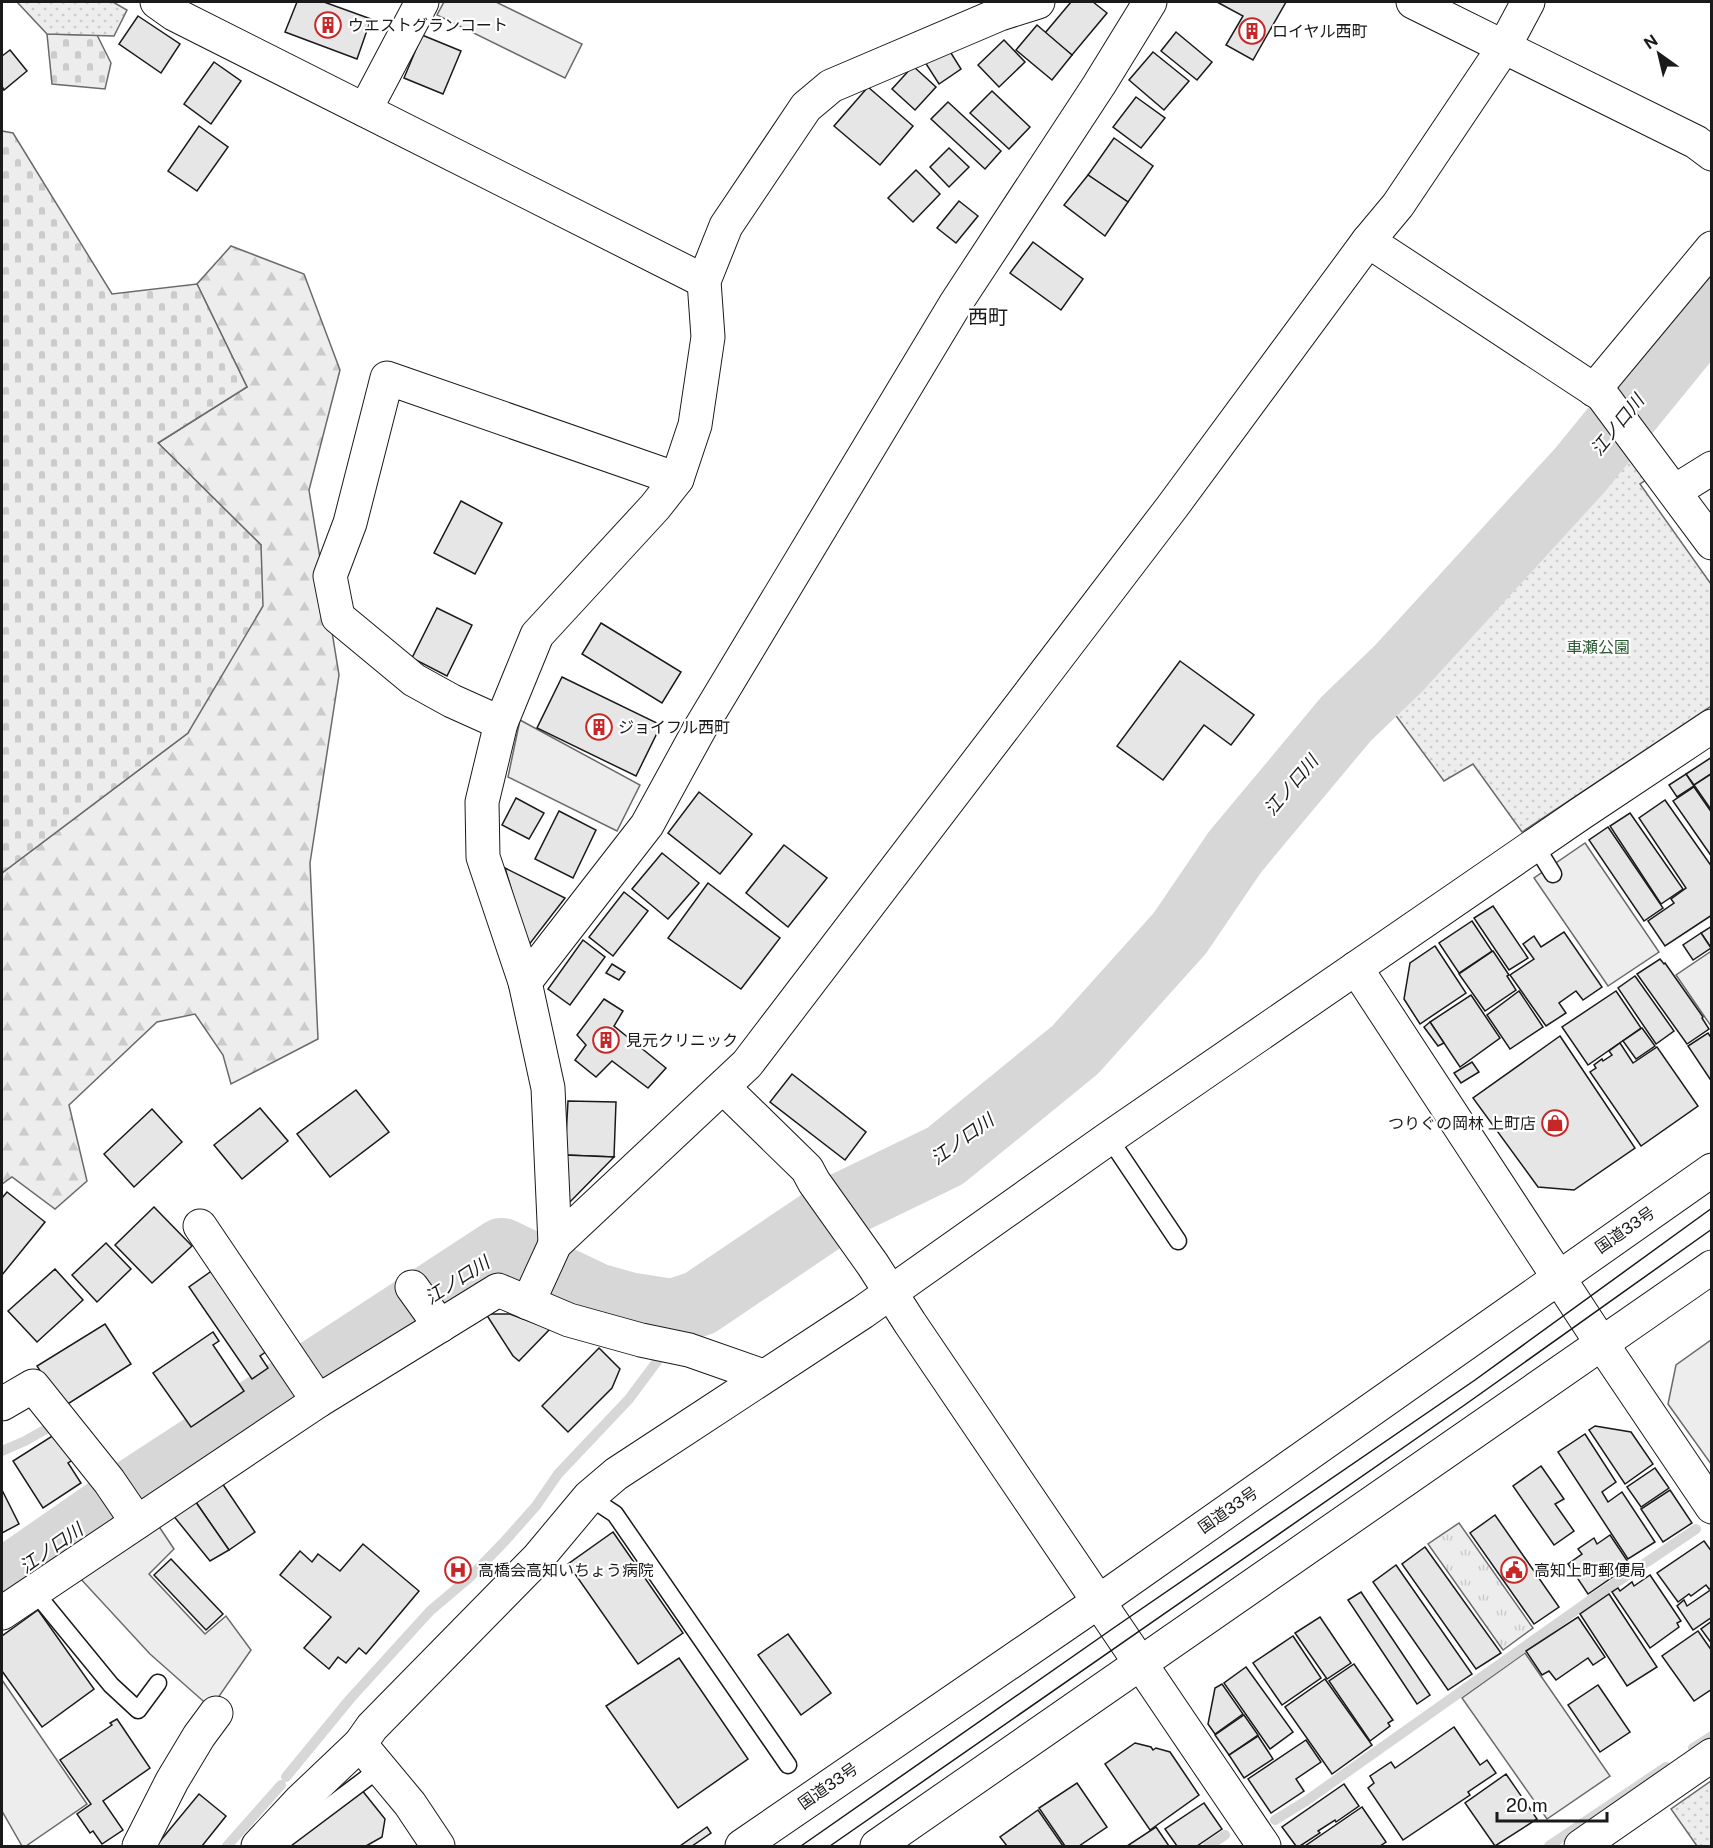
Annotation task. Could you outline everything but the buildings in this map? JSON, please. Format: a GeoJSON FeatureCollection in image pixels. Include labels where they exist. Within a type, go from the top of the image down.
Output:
{"type":"FeatureCollection","features":[{"type":"Feature","properties":{"kind":"main road"},"geometry":{"type":"LineString","coordinates":[[365,110],[422,2]]}},
{"type":"Feature","properties":{"kind":"main road"},"geometry":{"type":"LineString","coordinates":[[555,1244],[548,1088],[525,982],[483,857],[482,802],[501,723],[537,635],[655,507],[677,479],[695,425],[708,337],[704,281],[726,226],[806,107],[831,86],[990,8],[1038,2]]}},
{"type":"Feature","properties":{"kind":"main road"},"geometry":{"type":"LineString","coordinates":[[525,982],[647,825],[699,730],[956,303],[1150,2]]}},
{"type":"Feature","properties":{"kind":"main road"},"geometry":{"type":"LineString","coordinates":[[1413,2],[1504,47],[1706,139]]}},
{"type":"Feature","properties":{"kind":"main road"},"geometry":{"type":"LineString","coordinates":[[531,1296],[555,1244],[747,1065],[1172,507],[1368,241],[1398,205],[1504,47],[1528,2]]}},
{"type":"Feature","properties":{"kind":"main road"},"geometry":{"type":"LineString","coordinates":[[171,6],[365,110],[704,281]]}},
{"type":"Feature","properties":{"kind":"main road"},"geometry":{"type":"LineString","coordinates":[[1368,241],[1598,393],[1641,446],[1712,543]]}},
{"type":"Feature","properties":{"kind":"main road"},"geometry":{"type":"LineString","coordinates":[[1598,393],[1712,248]]}},
{"type":"Feature","properties":{"kind":"main road"},"geometry":{"type":"LineString","coordinates":[[501,723],[452,701],[414,680],[338,617],[330,576],[350,523],[387,378],[677,479]]}},
{"type":"Feature","properties":{"kind":"main road"},"geometry":{"type":"LineString","coordinates":[[1675,491],[1712,468]]}},
{"type":"Feature","properties":{"kind":"main road"},"geometry":{"type":"LineString","coordinates":[[438,1846],[410,1804],[370,1757],[372,1727],[538,1558],[589,1497],[616,1474],[863,1312],[1109,1138],[1712,726]]}},
{"type":"Feature","properties":{"kind":"main road"},"geometry":{"type":"LineString","coordinates":[[1356,968],[1602,1344],[1712,1507]]}},
{"type":"Feature","properties":{"kind":"main road"},"geometry":{"type":"LineString","coordinates":[[723,1087],[807,1169],[1264,1846]]}},
{"type":"Feature","properties":{"kind":"main road","name":"国道33号"},"geometry":{"type":"LineString","coordinates":[[742,1846],[1098,1602],[1712,1170]]}},
{"type":"Feature","properties":{"kind":"main road"},"geometry":{"type":"LineString","coordinates":[[200,1226],[307,1386]]}},
{"type":"Feature","properties":{"kind":"main road"},"geometry":{"type":"LineString","coordinates":[[877,1846],[1712,1267]]}},
{"type":"Feature","properties":{"kind":"main road"},"geometry":{"type":"LineString","coordinates":[[412,1287],[436,1320]]}},
{"type":"Feature","properties":{"kind":"main road"},"geometry":{"type":"LineString","coordinates":[[2,1613],[307,1386],[498,1290],[531,1296],[569,1320],[641,1340],[689,1350],[763,1376]]}},
{"type":"Feature","properties":{"kind":"main road"},"geometry":{"type":"LineString","coordinates":[[2,1404],[33,1386],[109,1481],[133,1515]]}},
{"type":"Feature","properties":{"kind":"main road"},"geometry":{"type":"LineString","coordinates":[[139,1846],[172,1781],[216,1713]]}},
{"type":"Feature","properties":{"kind":"main road"},"geometry":{"type":"LineString","coordinates":[[1581,1846],[1712,1755]]}},
{"type":"Feature","properties":{"kind":"main road"},"geometry":{"type":"LineString","coordinates":[[271,1844],[300,1801],[370,1757]]}},
{"type":"Feature","properties":{"kind":"lane"},"geometry":{"type":"LineString","coordinates":[[1535,845],[1553,874]]}},
{"type":"Feature","properties":{"kind":"lane"},"geometry":{"type":"LineString","coordinates":[[1109,1138],[1178,1241]]}},
{"type":"Feature","properties":{"kind":"lane"},"geometry":{"type":"LineString","coordinates":[[589,1497],[615,1514],[788,1765]]}},
{"type":"Feature","properties":{"kind":"lane"},"geometry":{"type":"LineString","coordinates":[[34,1591],[111,1685],[138,1710],[158,1683]]}},
{"type":"Feature","properties":{"kind":"green space"},"geometry":{"type":"Polygon","coordinates":[[[17,2],[113,2],[127,10],[114,36],[47,34],[17,2]]]}},
{"type":"Feature","properties":{"kind":"green space"},"geometry":{"type":"Polygon","coordinates":[[[47,34],[97,35],[111,63],[105,89],[52,84],[47,34]]]}},
{"type":"Feature","properties":{"kind":"green space"},"geometry":{"type":"Polygon","coordinates":[[[2,131],[13,133],[112,294],[197,284],[247,387],[158,443],[261,545],[263,606],[188,733],[2,873],[2,131]]]}},
{"type":"Feature","properties":{"kind":"green space"},"geometry":{"type":"Polygon","coordinates":[[[231,246],[304,274],[340,370],[309,490],[339,675],[310,863],[318,1039],[231,1084],[223,1055],[195,1014],[157,1022],[69,1105],[87,1181],[55,1209],[12,1177],[2,1184],[2,873],[188,733],[261,545],[158,443],[247,387],[197,284],[231,246]]]}},
{"type":"Feature","properties":{"kind":"green space","name":"車瀬公園"},"geometry":{"type":"Polygon","coordinates":[[[1625,444],[1649,478],[1640,484],[1711,584],[1711,706],[1522,832],[1473,764],[1444,781],[1383,698],[1503,583],[1562,522],[1625,444]]]}},
{"type":"Feature","properties":{"kind":"green space"},"geometry":{"type":"Polygon","coordinates":[[[1459,1523],[1533,1628],[1503,1650],[1428,1544],[1459,1523]]]}},
{"type":"Feature","properties":{"kind":"green space"},"geometry":{"type":"Polygon","coordinates":[[[1711,1781],[1711,1846],[1697,1846],[1671,1809],[1711,1781]]]}},
{"type":"Feature","properties":{"kind":"shaded area"},"geometry":{"type":"Polygon","coordinates":[[[444,2],[496,2],[582,44],[565,78],[437,15],[444,2]]]}},
{"type":"Feature","properties":{"kind":"shaded area"},"geometry":{"type":"Polygon","coordinates":[[[520,720],[640,785],[617,831],[508,777],[520,720]]]}},
{"type":"Feature","properties":{"kind":"shaded area"},"geometry":{"type":"Polygon","coordinates":[[[1585,843],[1659,952],[1608,986],[1534,878],[1585,843]]]}},
{"type":"Feature","properties":{"kind":"shaded area"},"geometry":{"type":"Polygon","coordinates":[[[1710,952],[1712,955],[1711,1026],[1676,975],[1710,952]]]}},
{"type":"Feature","properties":{"kind":"shaded area"},"geometry":{"type":"Polygon","coordinates":[[[1711,1340],[1711,1464],[1668,1404],[1676,1365],[1711,1340]]]}},
{"type":"Feature","properties":{"kind":"shaded area"},"geometry":{"type":"Polygon","coordinates":[[[158,1525],[174,1549],[149,1574],[205,1634],[226,1616],[251,1650],[211,1708],[150,1654],[78,1576],[158,1525]]]}},
{"type":"Feature","properties":{"kind":"shaded area"},"geometry":{"type":"Polygon","coordinates":[[[1525,1653],[1610,1776],[1547,1819],[1462,1698],[1525,1653]]]}},
{"type":"Feature","properties":{"kind":"shaded area"},"geometry":{"type":"Polygon","coordinates":[[[2,1680],[87,1804],[26,1846],[22,1846],[2,1811],[2,1680]]]}},
{"type":"Feature","properties":{"kind":"waterway","name":"江ノ口川"},"geometry":{"type":"LineString","coordinates":[[2,1583],[136,1490],[502,1251],[596,1296],[628,1305],[673,1312],[700,1303],[848,1203],[945,1156],[1075,1050],[1180,933],[1235,852],[1346,719],[1399,668],[1580,470],[1712,308]]}},
{"type":"Feature","properties":{"kind":"waterway"},"geometry":{"type":"LineString","coordinates":[[286,1777],[350,1699],[430,1611],[469,1578],[503,1543],[536,1506],[558,1474],[629,1399],[658,1360],[673,1312]]}},
{"type":"Feature","properties":{"kind":"waterway"},"geometry":{"type":"LineString","coordinates":[[2,1451],[55,1424],[56,1426]]}},
{"type":"Feature","properties":{"kind":"waterway"},"geometry":{"type":"LineString","coordinates":[[1275,1820],[1306,1801],[1589,1601],[1696,1529]]}},
{"type":"Feature","properties":{"kind":"waterway"},"geometry":{"type":"LineString","coordinates":[[1693,1748],[1712,1736]]}},
{"type":"Feature","properties":{"kind":"waterway"},"geometry":{"type":"LineString","coordinates":[[1549,1846],[1666,1767]]}},
{"type":"Feature","properties":{"kind":"waterway"},"geometry":{"type":"LineString","coordinates":[[227,1846],[281,1785]]}},
{"type":"Feature","properties":{"kind":"waterway"},"geometry":{"type":"LineString","coordinates":[[1208,1846],[1225,1835]]}},
{"type":"Feature","properties":{"kind":"tram line"},"geometry":{"type":"LineString","coordinates":[[801,1846],[1475,1380],[1712,1208]]}},
{"type":"Feature","properties":{"kind":"tram line"},"geometry":{"type":"LineString","coordinates":[[830,1846],[1466,1404],[1712,1229]]}},
{"type":"Feature","properties":{"kind":"place","name":"ウエストグランコート"},"geometry":{"type":"Point","coordinates":[328,25]}},
{"type":"Feature","properties":{"kind":"place","name":"ロイヤル西町"},"geometry":{"type":"Point","coordinates":[1252,31]}},
{"type":"Feature","properties":{"kind":"place","name":"ジョイフル西町"},"geometry":{"type":"Point","coordinates":[599,727]}},
{"type":"Feature","properties":{"kind":"place","name":"見元クリニック"},"geometry":{"type":"Point","coordinates":[606,1040]}},
{"type":"Feature","properties":{"kind":"place","name":"つりぐの岡林 上町店"},"geometry":{"type":"Point","coordinates":[1555,1123]}},
{"type":"Feature","properties":{"kind":"place","name":"高橋会高知いちょう病院"},"geometry":{"type":"Point","coordinates":[458,1570]}},
{"type":"Feature","properties":{"kind":"place","name":"高知上町郵便局"},"geometry":{"type":"Point","coordinates":[1514,1570]}},
{"type":"Feature","properties":{"kind":"district","name":"西町"},"geometry":{"type":"Point","coordinates":[988,317]}}]}
